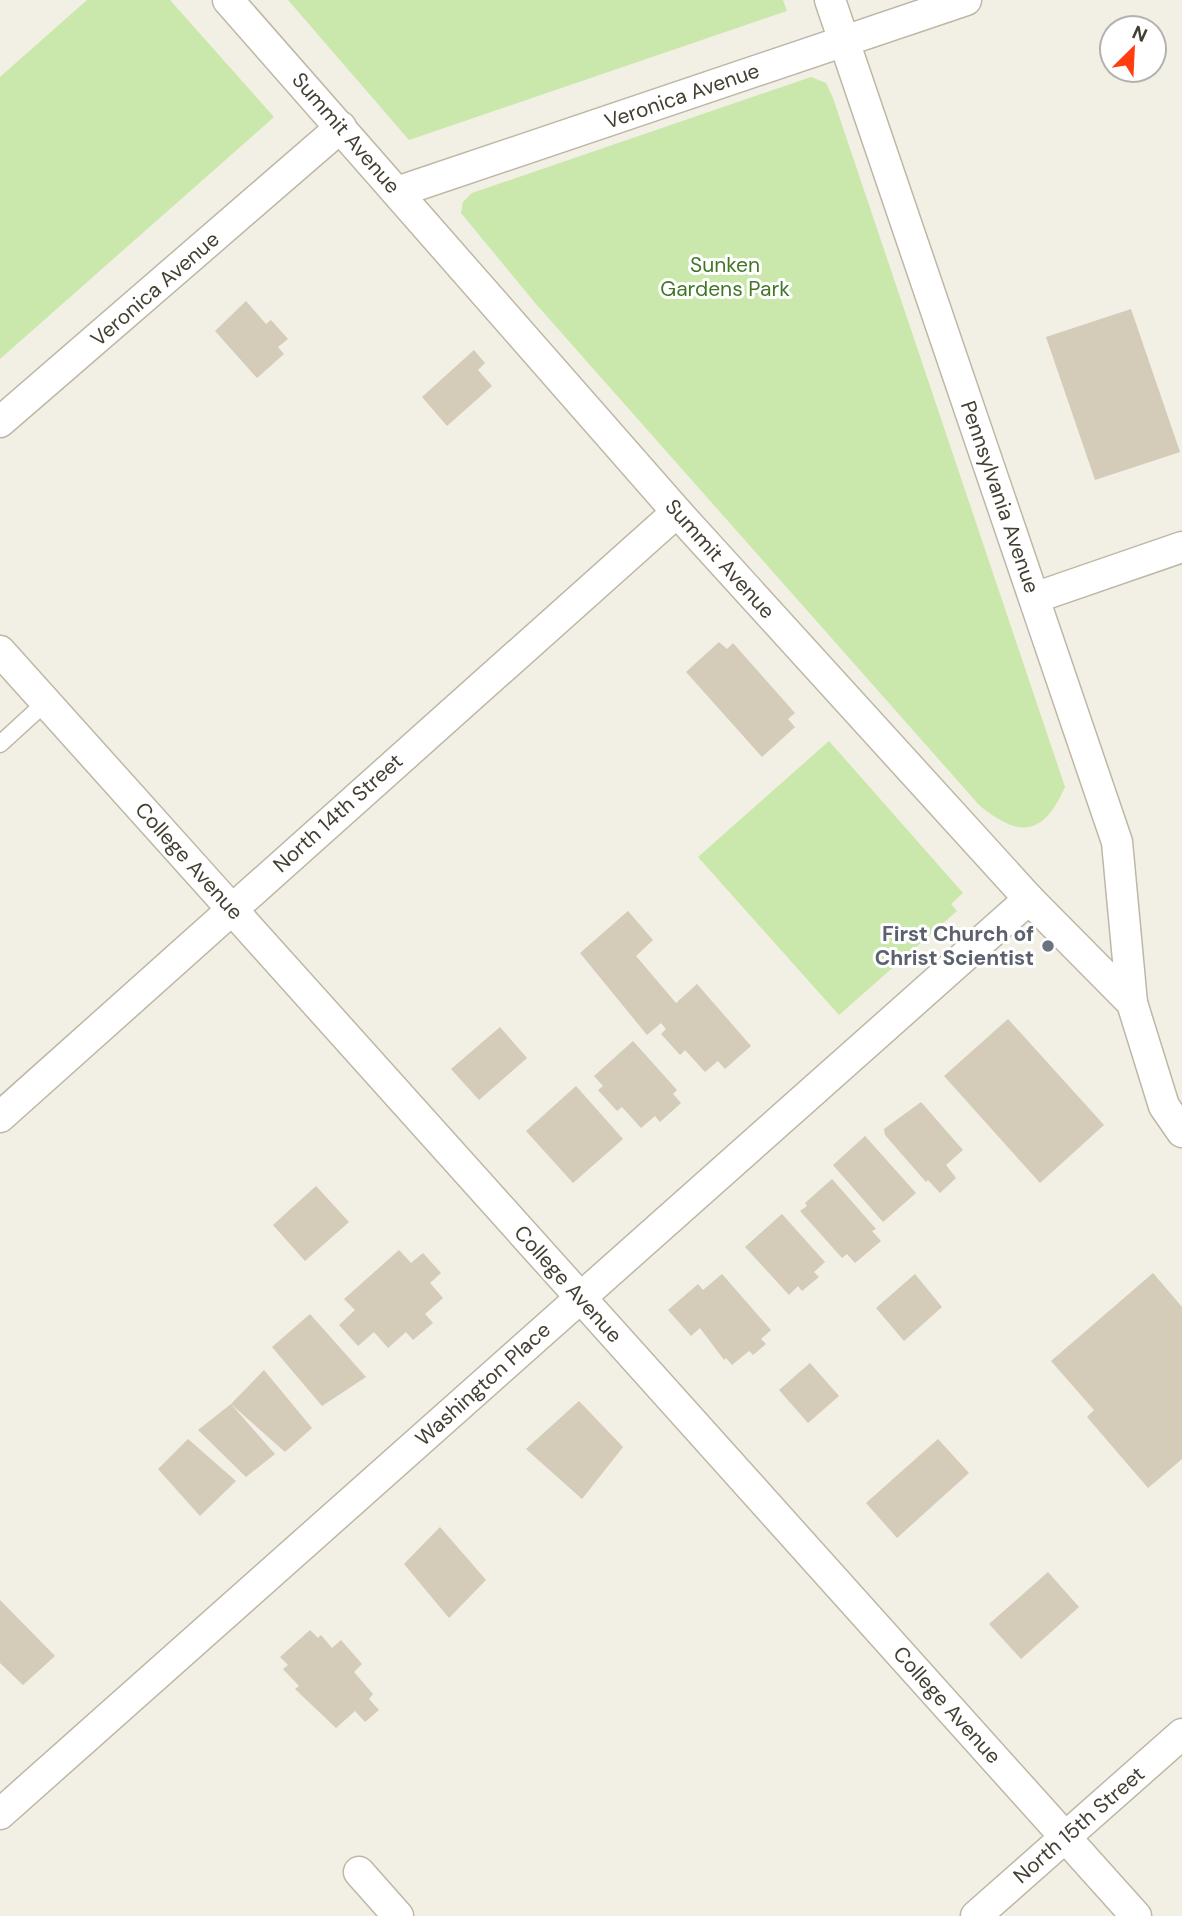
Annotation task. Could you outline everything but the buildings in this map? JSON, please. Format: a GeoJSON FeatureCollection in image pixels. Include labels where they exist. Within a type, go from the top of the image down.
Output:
{"type":"FeatureCollection","features":[{"type":"Feature","properties":{"kind":"street","name":"Summit Avenue"},"geometry":{"type":"LineString","coordinates":[[228,0],[677,512],[1029,898],[1132,1003],[1164,1106],[1182,1132]]}},
{"type":"Feature","properties":{"kind":"street","name":"Pennsylvania Avenue"},"geometry":{"type":"LineString","coordinates":[[830,0],[1117,842],[1132,1003]]}},
{"type":"Feature","properties":{"kind":"street","name":"Veronica Avenue"},"geometry":{"type":"LineString","coordinates":[[397,191],[966,0]]}},
{"type":"Feature","properties":{"kind":"street","name":"Veronica Avenue"},"geometry":{"type":"LineString","coordinates":[[0,422],[341,127]]}},
{"type":"Feature","properties":{"kind":"street","name":"North 14th Street"},"geometry":{"type":"LineString","coordinates":[[0,1117],[677,512]]}},
{"type":"Feature","properties":{"kind":"street"},"geometry":{"type":"LineString","coordinates":[[1034,597],[1182,547]]}},
{"type":"Feature","properties":{"kind":"street","name":"College Avenue"},"geometry":{"type":"LineString","coordinates":[[0,651],[1136,1916]]}},
{"type":"Feature","properties":{"kind":"street","name":"Washington Place"},"geometry":{"type":"LineString","coordinates":[[0,1814],[1029,898]]}},
{"type":"Feature","properties":{"kind":"street","name":"North 15th Street"},"geometry":{"type":"LineString","coordinates":[[976,1916],[1182,1734]]}},
{"type":"Feature","properties":{"kind":"street"},"geometry":{"type":"LineString","coordinates":[[359,1872],[398,1916]]}},
{"type":"Feature","properties":{"kind":"lane"},"geometry":{"type":"LineString","coordinates":[[0,744],[46,702]]}},
{"type":"Feature","properties":{"kind":"green space"},"geometry":{"type":"Polygon","coordinates":[[[87,0],[170,0],[274,117],[0,359],[0,77],[87,0]]]}},
{"type":"Feature","properties":{"kind":"green space"},"geometry":{"type":"Polygon","coordinates":[[[288,0],[783,0],[787,11],[409,140],[288,0]]]}},
{"type":"Feature","properties":{"kind":"green space","name":"Sunken Gardens Park"},"geometry":{"type":"Polygon","coordinates":[[[811,77],[826,83],[833,98],[1065,787],[1048,815],[1029,827],[1007,823],[980,806],[536,304],[461,213],[463,202],[472,193],[811,77]]]}},
{"type":"Feature","properties":{"kind":"green space"},"geometry":{"type":"Polygon","coordinates":[[[829,741],[963,893],[951,904],[957,911],[839,1015],[698,857],[829,741]]]}},
{"type":"Feature","properties":{"kind":"place","name":"First Church of Christ Scientist"},"geometry":{"type":"Point","coordinates":[1048,946]}}]}
